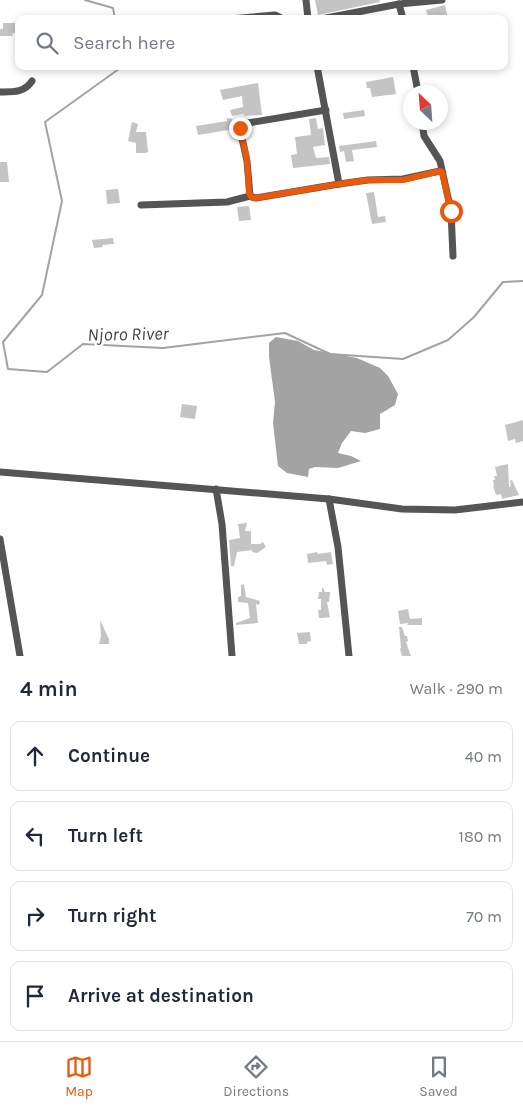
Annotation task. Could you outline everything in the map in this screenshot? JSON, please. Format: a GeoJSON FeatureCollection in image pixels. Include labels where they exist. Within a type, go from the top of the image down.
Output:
{"type":"FeatureCollection","features":[{"type":"Feature","properties":{"kind":"street"},"geometry":{"type":"LineString","coordinates":[[306,0],[308,15]]}},
{"type":"Feature","properties":{"kind":"street"},"geometry":{"type":"LineString","coordinates":[[342,15],[400,4],[442,0]]}},
{"type":"Feature","properties":{"kind":"street"},"geometry":{"type":"LineString","coordinates":[[400,4],[402,15]]}},
{"type":"Feature","properties":{"kind":"street"},"geometry":{"type":"LineString","coordinates":[[318,70],[339,184]]}},
{"type":"Feature","properties":{"kind":"street"},"geometry":{"type":"LineString","coordinates":[[414,70],[417,85]]}},
{"type":"Feature","properties":{"kind":"street"},"geometry":{"type":"LineString","coordinates":[[0,92],[20,92],[28,87],[32,81]]}},
{"type":"Feature","properties":{"kind":"street"},"geometry":{"type":"LineString","coordinates":[[250,196],[247,160],[241,126],[248,123],[326,110]]}},
{"type":"Feature","properties":{"kind":"street"},"geometry":{"type":"LineString","coordinates":[[423,130],[424,136],[440,161],[451,211],[453,256]]}},
{"type":"Feature","properties":{"kind":"street"},"geometry":{"type":"LineString","coordinates":[[142,205],[227,202],[250,196],[256,198],[368,180],[403,180],[442,172]]}},
{"type":"Feature","properties":{"kind":"street"},"geometry":{"type":"LineString","coordinates":[[0,472],[328,499],[402,509],[446,510],[523,502]]}},
{"type":"Feature","properties":{"kind":"street"},"geometry":{"type":"LineString","coordinates":[[216,490],[222,524],[232,656]]}},
{"type":"Feature","properties":{"kind":"street"},"geometry":{"type":"LineString","coordinates":[[328,499],[338,547],[349,656]]}},
{"type":"Feature","properties":{"kind":"street"},"geometry":{"type":"LineString","coordinates":[[0,539],[20,656]]}},
{"type":"Feature","properties":{"kind":"shaded area"},"geometry":{"type":"Polygon","coordinates":[[[276,337],[298,341],[314,350],[357,358],[380,368],[388,376],[398,394],[395,405],[380,414],[380,429],[365,433],[351,431],[342,443],[338,453],[361,461],[338,468],[315,467],[309,469],[308,477],[287,473],[278,466],[273,423],[275,402],[269,357],[269,343],[276,337]]]}},
{"type":"Feature","properties":{"kind":"building"},"geometry":{"type":"Polygon","coordinates":[[[315,0],[379,0],[380,2],[318,15],[315,0]]]}},
{"type":"Feature","properties":{"kind":"building"},"geometry":{"type":"Polygon","coordinates":[[[445,5],[447,15],[428,15],[426,10],[445,5]]]}},
{"type":"Feature","properties":{"kind":"building"},"geometry":{"type":"Polygon","coordinates":[[[3,23],[15,23],[15,33],[12,33],[13,36],[0,36],[0,29],[3,29],[3,23]]]}},
{"type":"Feature","properties":{"kind":"building"},"geometry":{"type":"Polygon","coordinates":[[[393,77],[396,94],[372,97],[366,82],[393,77]]]}},
{"type":"Feature","properties":{"kind":"building"},"geometry":{"type":"Polygon","coordinates":[[[258,83],[262,115],[244,116],[244,114],[232,116],[230,110],[243,107],[242,96],[223,100],[220,90],[258,83]]]}},
{"type":"Feature","properties":{"kind":"building"},"geometry":{"type":"Polygon","coordinates":[[[364,110],[365,116],[344,119],[343,113],[364,110]]]}},
{"type":"Feature","properties":{"kind":"building"},"geometry":{"type":"Polygon","coordinates":[[[227,118],[232,119],[234,129],[198,135],[196,126],[227,121],[227,118]]]}},
{"type":"Feature","properties":{"kind":"building"},"geometry":{"type":"Polygon","coordinates":[[[316,118],[318,129],[323,128],[325,145],[313,147],[316,158],[329,157],[330,164],[293,168],[291,155],[297,154],[295,137],[311,135],[309,119],[316,118]]]}},
{"type":"Feature","properties":{"kind":"building"},"geometry":{"type":"Polygon","coordinates":[[[132,122],[138,124],[136,132],[146,132],[148,152],[146,153],[136,153],[136,143],[128,141],[132,122]]]}},
{"type":"Feature","properties":{"kind":"building"},"geometry":{"type":"Polygon","coordinates":[[[376,141],[377,147],[352,150],[354,161],[346,162],[344,151],[340,152],[339,146],[376,141]]]}},
{"type":"Feature","properties":{"kind":"building"},"geometry":{"type":"Polygon","coordinates":[[[0,162],[7,162],[9,182],[0,182],[0,162]]]}},
{"type":"Feature","properties":{"kind":"building"},"geometry":{"type":"Polygon","coordinates":[[[118,189],[120,203],[107,204],[106,190],[118,189]]]}},
{"type":"Feature","properties":{"kind":"building"},"geometry":{"type":"Polygon","coordinates":[[[374,192],[378,217],[385,216],[386,222],[372,224],[366,193],[374,192]]]}},
{"type":"Feature","properties":{"kind":"building"},"geometry":{"type":"Polygon","coordinates":[[[249,206],[251,220],[239,221],[237,207],[249,206]]]}},
{"type":"Feature","properties":{"kind":"building"},"geometry":{"type":"Polygon","coordinates":[[[113,238],[114,244],[94,248],[92,240],[113,238]]]}},
{"type":"Feature","properties":{"kind":"building"},"geometry":{"type":"Polygon","coordinates":[[[182,404],[197,406],[195,419],[180,417],[182,404]]]}},
{"type":"Feature","properties":{"kind":"building"},"geometry":{"type":"Polygon","coordinates":[[[523,420],[523,441],[516,443],[515,439],[508,441],[505,425],[523,420]]]}},
{"type":"Feature","properties":{"kind":"building"},"geometry":{"type":"Polygon","coordinates":[[[508,464],[509,487],[512,480],[519,495],[502,499],[501,494],[496,495],[493,486],[494,476],[497,476],[495,467],[508,464]]]}},
{"type":"Feature","properties":{"kind":"building"},"geometry":{"type":"Polygon","coordinates":[[[247,523],[245,531],[251,531],[251,544],[263,542],[266,547],[257,553],[252,552],[252,550],[237,552],[234,566],[231,566],[229,540],[240,538],[238,524],[247,523]]]}},
{"type":"Feature","properties":{"kind":"building"},"geometry":{"type":"Polygon","coordinates":[[[317,552],[318,554],[331,552],[333,564],[327,565],[326,561],[308,563],[307,554],[317,552]]]}},
{"type":"Feature","properties":{"kind":"building"},"geometry":{"type":"Polygon","coordinates":[[[244,584],[246,597],[260,601],[259,605],[256,604],[258,623],[236,625],[236,623],[250,618],[248,603],[238,602],[238,597],[241,596],[241,585],[244,584]]]}},
{"type":"Feature","properties":{"kind":"building"},"geometry":{"type":"Polygon","coordinates":[[[322,588],[325,592],[330,592],[329,602],[327,602],[330,617],[319,618],[318,610],[321,610],[321,599],[318,599],[322,588]]]}},
{"type":"Feature","properties":{"kind":"building"},"geometry":{"type":"Polygon","coordinates":[[[408,609],[410,619],[422,618],[422,625],[400,624],[398,611],[408,609]]]}},
{"type":"Feature","properties":{"kind":"building"},"geometry":{"type":"Polygon","coordinates":[[[100,620],[109,639],[109,644],[99,644],[101,636],[100,620]]]}},
{"type":"Feature","properties":{"kind":"building"},"geometry":{"type":"Polygon","coordinates":[[[399,627],[402,627],[405,636],[407,636],[408,641],[406,642],[411,656],[402,656],[399,627]]]}},
{"type":"Feature","properties":{"kind":"building"},"geometry":{"type":"Polygon","coordinates":[[[310,632],[311,641],[307,642],[307,644],[299,644],[297,633],[310,632]]]}},
{"type":"Feature","properties":{"kind":"waterway","name":"Njoro River"},"geometry":{"type":"LineString","coordinates":[[85,0],[113,8],[114,15]]}},
{"type":"Feature","properties":{"kind":"waterway","name":"Njoro River"},"geometry":{"type":"LineString","coordinates":[[117,70],[45,122],[62,201],[42,295],[3,342],[8,369],[47,372],[83,344],[163,348],[285,333],[330,354],[403,359],[448,340],[474,317],[503,282],[523,281]]}},
{"type":"Feature","properties":{"kind":"route"},"geometry":{"type":"LineString","coordinates":[[240,128],[247,160],[249,193],[252,198],[368,180],[403,180],[440,171],[442,172],[451,211]]}}]}
